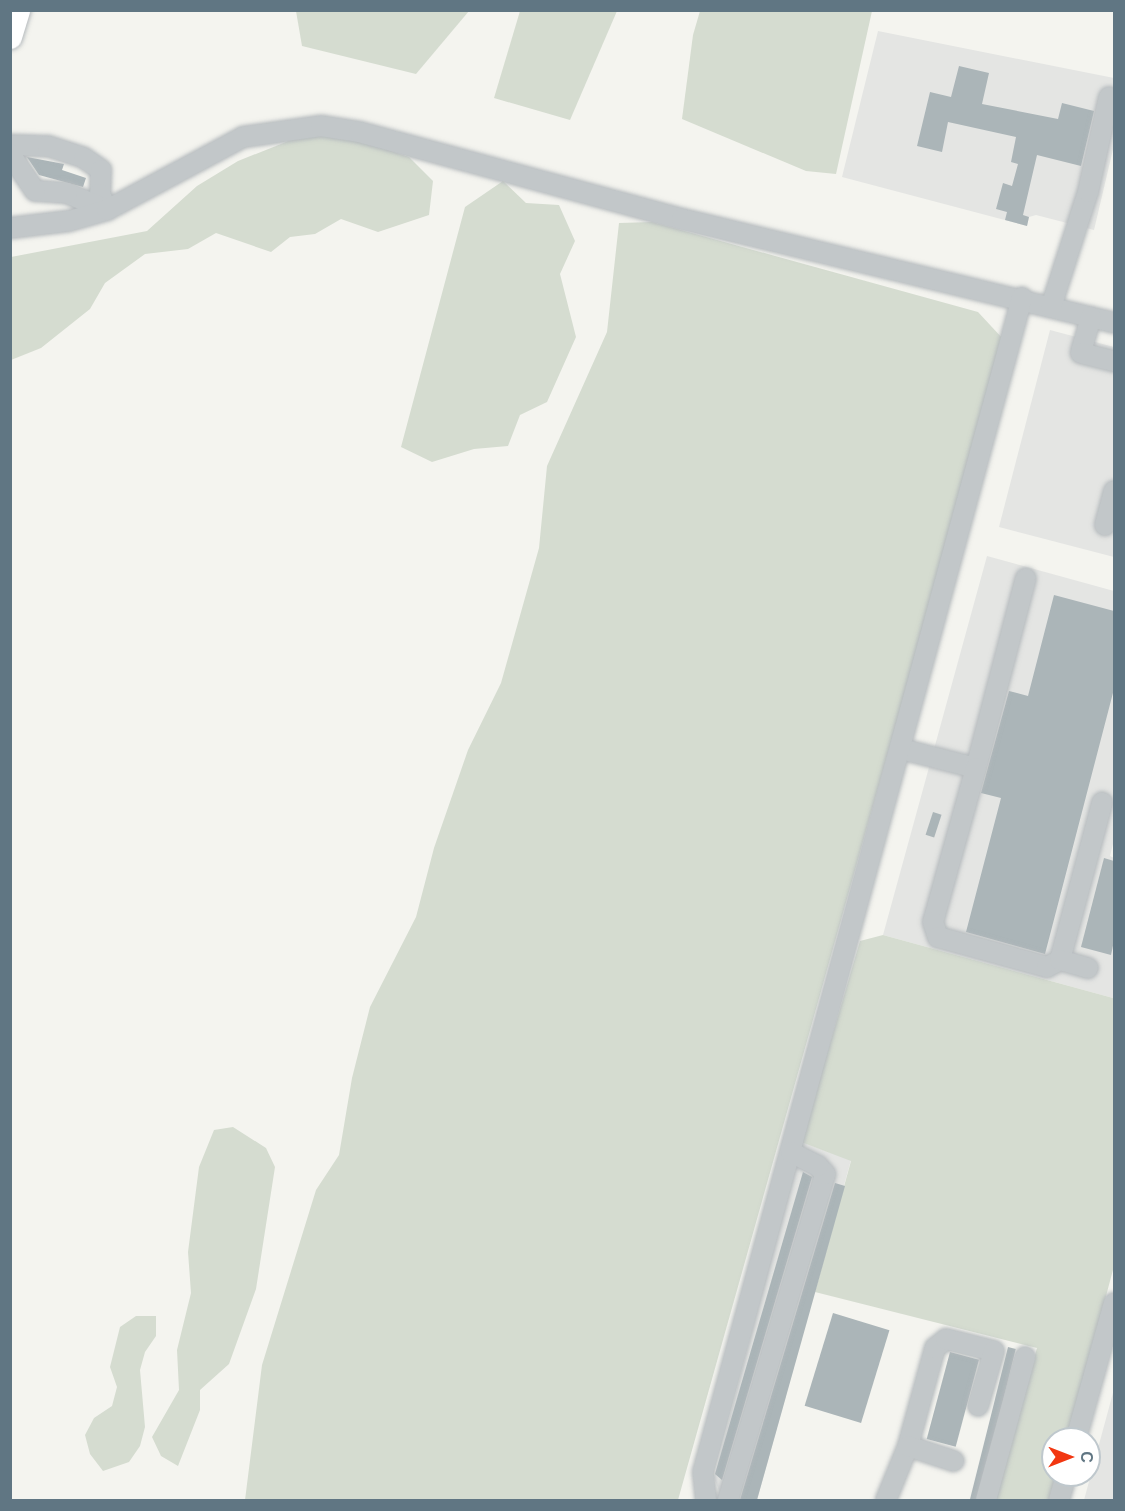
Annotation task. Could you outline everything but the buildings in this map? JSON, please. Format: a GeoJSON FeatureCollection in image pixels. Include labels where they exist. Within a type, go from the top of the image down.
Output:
{"type":"FeatureCollection","features":[{"type":"Feature","properties":{"kind":"main road"},"geometry":{"type":"LineString","coordinates":[[10,37],[18,10]]}},
{"type":"Feature","properties":{"kind":"street"},"geometry":{"type":"LineString","coordinates":[[1051,307],[1088,192],[1109,96]]}},
{"type":"Feature","properties":{"kind":"street"},"geometry":{"type":"LineString","coordinates":[[10,216],[19,226],[107,210],[243,137],[321,126],[358,132],[682,219],[1022,298],[1114,323]]}},
{"type":"Feature","properties":{"kind":"street"},"geometry":{"type":"LineString","coordinates":[[10,145],[48,146],[84,158],[102,170],[100,194],[107,210]]}},
{"type":"Feature","properties":{"kind":"street"},"geometry":{"type":"LineString","coordinates":[[10,154],[35,191],[67,193],[107,210]]}},
{"type":"Feature","properties":{"kind":"street"},"geometry":{"type":"LineString","coordinates":[[706,1500],[703,1472],[1022,298]]}},
{"type":"Feature","properties":{"kind":"street"},"geometry":{"type":"LineString","coordinates":[[1091,317],[1081,353],[1114,362]]}},
{"type":"Feature","properties":{"kind":"street"},"geometry":{"type":"LineString","coordinates":[[1105,525],[1114,491]]}},
{"type":"Feature","properties":{"kind":"street"},"geometry":{"type":"LineString","coordinates":[[1026,578],[933,922],[938,937],[1047,967],[1060,960],[1088,968]]}},
{"type":"Feature","properties":{"kind":"street"},"geometry":{"type":"LineString","coordinates":[[901,749],[976,768]]}},
{"type":"Feature","properties":{"kind":"street"},"geometry":{"type":"LineString","coordinates":[[1060,960],[1102,803]]}},
{"type":"Feature","properties":{"kind":"street"},"geometry":{"type":"LineString","coordinates":[[728,1500],[825,1174],[818,1166],[791,1152]]}},
{"type":"Feature","properties":{"kind":"street"},"geometry":{"type":"LineString","coordinates":[[1079,1427],[1114,1303]]}},
{"type":"Feature","properties":{"kind":"street"},"geometry":{"type":"LineString","coordinates":[[886,1500],[908,1446],[935,1348],[946,1339],[994,1351],[978,1406]]}},
{"type":"Feature","properties":{"kind":"street"},"geometry":{"type":"LineString","coordinates":[[986,1500],[1025,1357]]}},
{"type":"Feature","properties":{"kind":"street"},"geometry":{"type":"LineString","coordinates":[[908,1446],[954,1461]]}},
{"type":"Feature","properties":{"kind":"shaded area"},"geometry":{"type":"Polygon","coordinates":[[[296,10],[469,11],[416,74],[302,46],[296,10]]]}},
{"type":"Feature","properties":{"kind":"shaded area"},"geometry":{"type":"Polygon","coordinates":[[[520,11],[617,11],[570,120],[494,98],[520,11]]]}},
{"type":"Feature","properties":{"kind":"shaded area"},"geometry":{"type":"Polygon","coordinates":[[[700,11],[872,11],[836,174],[806,171],[682,119],[693,35],[700,11]]]}},
{"type":"Feature","properties":{"kind":"shaded area"},"geometry":{"type":"Polygon","coordinates":[[[878,31],[1114,78],[1114,145],[1094,230],[1036,215],[1029,217],[1027,226],[842,177],[878,31]]]}},
{"type":"Feature","properties":{"kind":"shaded area"},"geometry":{"type":"Polygon","coordinates":[[[306,134],[361,141],[409,157],[433,181],[429,215],[378,232],[341,219],[315,234],[290,237],[271,252],[216,233],[188,249],[145,254],[105,283],[90,309],[41,348],[11,360],[11,257],[147,231],[197,186],[238,161],[306,134]]]}},
{"type":"Feature","properties":{"kind":"shaded area"},"geometry":{"type":"Polygon","coordinates":[[[503,181],[526,203],[559,205],[575,241],[560,274],[576,337],[547,402],[520,415],[508,446],[474,449],[432,462],[401,447],[465,207],[503,181]]]}},
{"type":"Feature","properties":{"kind":"shaded area"},"geometry":{"type":"Polygon","coordinates":[[[652,222],[978,312],[1004,340],[678,1500],[245,1500],[262,1365],[316,1190],[339,1155],[352,1078],[370,1007],[416,917],[434,848],[468,750],[501,683],[539,548],[547,466],[607,332],[619,223],[652,222]]]}},
{"type":"Feature","properties":{"kind":"shaded area"},"geometry":{"type":"Polygon","coordinates":[[[1050,330],[1114,347],[1114,557],[999,527],[1050,330]]]}},
{"type":"Feature","properties":{"kind":"shaded area"},"geometry":{"type":"Polygon","coordinates":[[[987,556],[1114,591],[1114,840],[1110,856],[1114,858],[1113,998],[883,935],[987,556]]]}},
{"type":"Feature","properties":{"kind":"shaded area"},"geometry":{"type":"Polygon","coordinates":[[[883,935],[1113,998],[1114,995],[1114,1266],[1071,1427],[1041,1427],[1041,1487],[1053,1487],[1049,1500],[991,1500],[1037,1348],[815,1292],[851,1161],[801,1142],[860,941],[883,935]]]}},
{"type":"Feature","properties":{"kind":"shaded area"},"geometry":{"type":"Polygon","coordinates":[[[233,1127],[266,1148],[275,1167],[256,1289],[229,1364],[200,1390],[200,1410],[178,1466],[161,1456],[152,1437],[179,1390],[177,1350],[191,1293],[188,1252],[199,1167],[214,1130],[233,1127]]]}},
{"type":"Feature","properties":{"kind":"shaded area"},"geometry":{"type":"Polygon","coordinates":[[[801,1142],[851,1160],[757,1500],[723,1500],[714,1478],[801,1142]]]}},
{"type":"Feature","properties":{"kind":"shaded area"},"geometry":{"type":"Polygon","coordinates":[[[136,1316],[156,1316],[156,1336],[145,1352],[140,1370],[145,1427],[140,1446],[129,1462],[103,1471],[90,1454],[85,1435],[94,1418],[112,1406],[117,1387],[110,1367],[120,1327],[136,1316]]]}},
{"type":"Feature","properties":{"kind":"shaded area"},"geometry":{"type":"Polygon","coordinates":[[[1114,1389],[1114,1500],[1084,1500],[1088,1487],[1101,1487],[1101,1437],[1114,1389]]]}}]}
